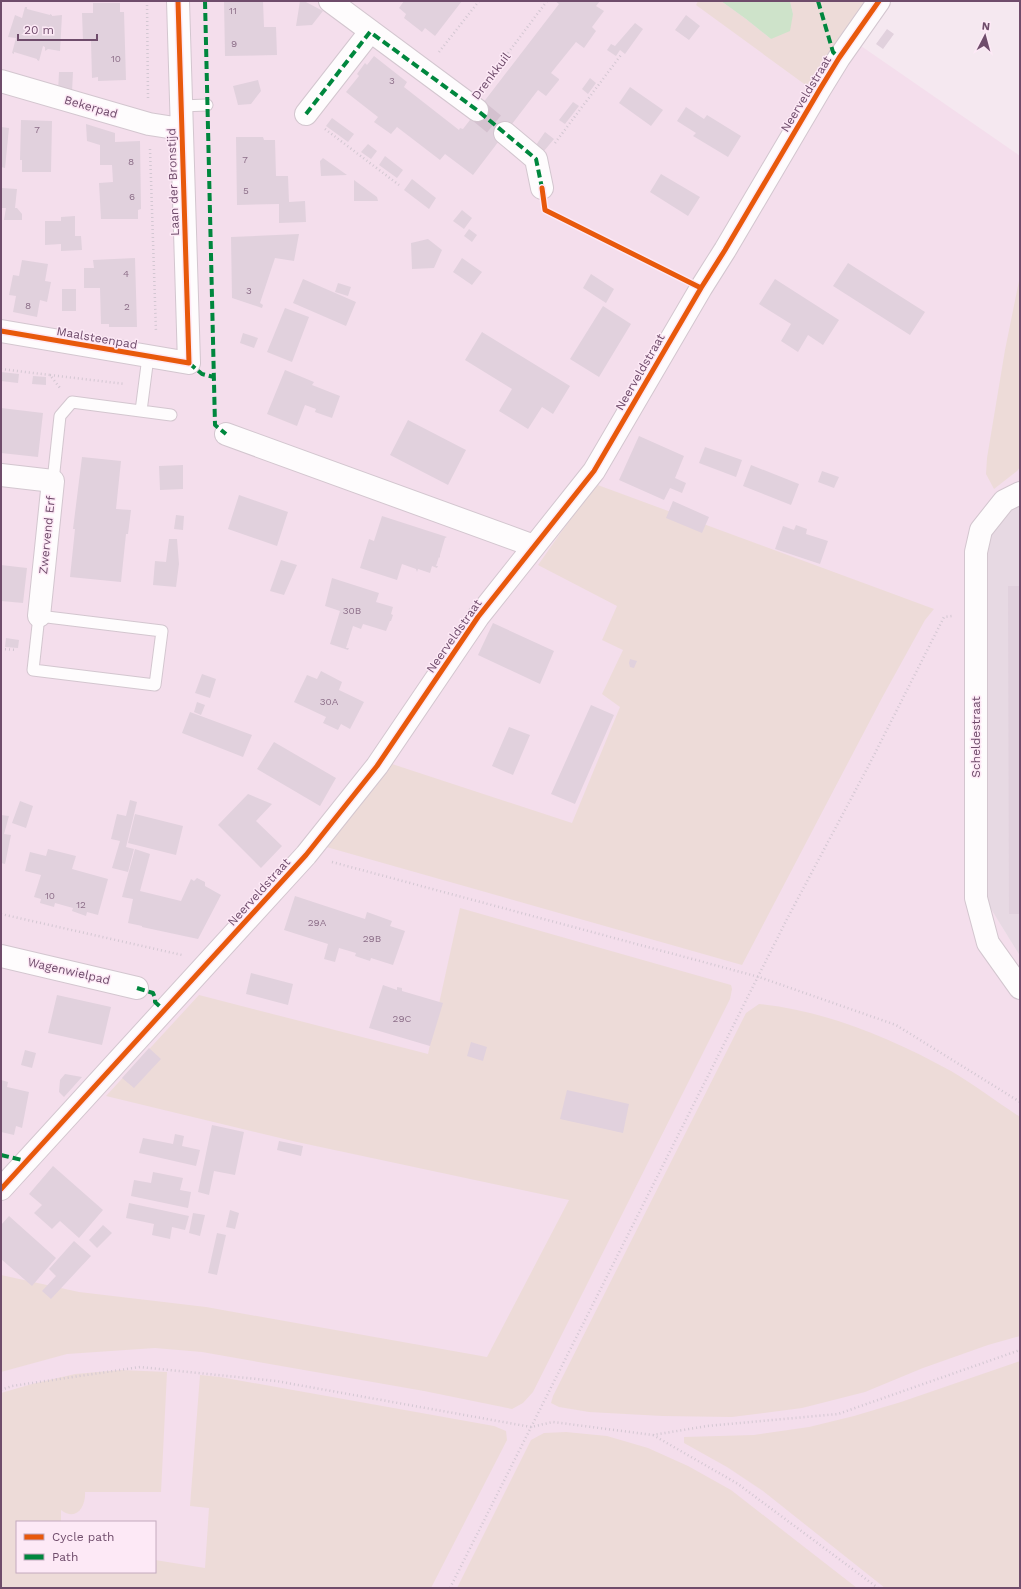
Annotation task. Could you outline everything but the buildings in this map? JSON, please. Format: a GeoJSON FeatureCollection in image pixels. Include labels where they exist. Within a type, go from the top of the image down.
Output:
{"type":"FeatureCollection","features":[{"type":"Feature","properties":{"kind":"street","name":"Laan der Bronstijd"},"geometry":{"type":"LineString","coordinates":[[178,1],[189,363]]}},
{"type":"Feature","properties":{"kind":"street","name":"Drenkkuil"},"geometry":{"type":"LineString","coordinates":[[330,1],[370,32],[474,107]]}},
{"type":"Feature","properties":{"kind":"street","name":"Neerveldstraat"},"geometry":{"type":"LineString","coordinates":[[1,1189],[210,962],[306,855],[377,766],[478,617],[594,470],[820,89],[839,58],[879,1]]}},
{"type":"Feature","properties":{"kind":"street"},"geometry":{"type":"LineString","coordinates":[[306,114],[370,32]]}},
{"type":"Feature","properties":{"kind":"street","name":"Bekerpad"},"geometry":{"type":"LineString","coordinates":[[1,81],[149,124],[181,129]]}},
{"type":"Feature","properties":{"kind":"street"},"geometry":{"type":"LineString","coordinates":[[505,133],[536,159],[542,188]]}},
{"type":"Feature","properties":{"kind":"street","name":"Maalsteenpad"},"geometry":{"type":"LineString","coordinates":[[1,332],[189,363]]}},
{"type":"Feature","properties":{"kind":"street"},"geometry":{"type":"LineString","coordinates":[[226,434],[534,546]]}},
{"type":"Feature","properties":{"kind":"street","name":"Zwervend Erf"},"geometry":{"type":"LineString","coordinates":[[1,475],[53,481],[39,616]]}},
{"type":"Feature","properties":{"kind":"street","name":"Scheldestraat"},"geometry":{"type":"LineString","coordinates":[[1020,493],[1004,501],[981,530],[976,552],[976,898],[988,943],[1020,988]]}},
{"type":"Feature","properties":{"kind":"street","name":"Wagenwielpad"},"geometry":{"type":"LineString","coordinates":[[1,956],[137,988]]}},
{"type":"Feature","properties":{"kind":"lane"},"geometry":{"type":"LineString","coordinates":[[181,106],[208,105]]}},
{"type":"Feature","properties":{"kind":"lane"},"geometry":{"type":"LineString","coordinates":[[141,411],[144,387],[152,358]]}},
{"type":"Feature","properties":{"kind":"lane"},"geometry":{"type":"LineString","coordinates":[[53,481],[60,416],[72,402],[171,415]]}},
{"type":"Feature","properties":{"kind":"lane"},"geometry":{"type":"LineString","coordinates":[[39,616],[162,631],[155,684],[33,670],[39,616]]}},
{"type":"Feature","properties":{"kind":"path"},"geometry":{"type":"LineString","coordinates":[[146,1],[152,358]]}},
{"type":"Feature","properties":{"kind":"path"},"geometry":{"type":"LineString","coordinates":[[424,71],[479,1]]}},
{"type":"Feature","properties":{"kind":"path"},"geometry":{"type":"LineString","coordinates":[[536,159],[544,158],[621,55]]}},
{"type":"Feature","properties":{"kind":"path"},"geometry":{"type":"LineString","coordinates":[[306,114],[399,185]]}},
{"type":"Feature","properties":{"kind":"path"},"geometry":{"type":"LineString","coordinates":[[1,369],[144,387]]}},
{"type":"Feature","properties":{"kind":"path"},"geometry":{"type":"LineString","coordinates":[[50,375],[72,402]]}},
{"type":"Feature","properties":{"kind":"path"},"geometry":{"type":"LineString","coordinates":[[450,1588],[787,919],[870,763],[944,617],[976,612]]}},
{"type":"Feature","properties":{"kind":"path"},"geometry":{"type":"LineString","coordinates":[[306,855],[759,977],[896,1025],[1020,1102]]}},
{"type":"Feature","properties":{"kind":"path"},"geometry":{"type":"LineString","coordinates":[[1,914],[210,962]]}},
{"type":"Feature","properties":{"kind":"path"},"geometry":{"type":"LineString","coordinates":[[1,1390],[12,1386],[140,1367],[276,1381],[531,1427],[553,1422],[652,1435],[707,1426],[838,1414],[1020,1350]]}},
{"type":"Feature","properties":{"kind":"path"},"geometry":{"type":"LineString","coordinates":[[652,1435],[738,1484],[878,1588]]}},
{"type":"Feature","properties":{"kind":"shaded area"},"geometry":{"type":"Polygon","coordinates":[[[1,1],[796,1],[1020,156],[1020,486],[970,875],[1020,956],[1020,1588],[1,1588],[1,1]]]}},
{"type":"Feature","properties":{"kind":"shaded area"},"geometry":{"type":"Polygon","coordinates":[[[698,1],[721,1],[771,39],[793,14],[790,1],[867,1],[807,86],[696,5],[698,1]]]}},
{"type":"Feature","properties":{"kind":"shaded area"},"geometry":{"type":"Polygon","coordinates":[[[721,1],[790,1],[793,14],[790,31],[771,39],[721,1]]]}},
{"type":"Feature","properties":{"kind":"shaded area"},"geometry":{"type":"Polygon","coordinates":[[[1020,276],[1020,467],[994,489],[986,474],[987,458],[1005,350],[1020,276]]]}},
{"type":"Feature","properties":{"kind":"shaded area"},"geometry":{"type":"Polygon","coordinates":[[[595,484],[934,609],[925,620],[883,696],[742,965],[323,846],[389,763],[572,823],[620,707],[602,694],[623,650],[602,640],[617,606],[538,565],[595,484]]]}},
{"type":"Feature","properties":{"kind":"shaded area"},"geometry":{"type":"Polygon","coordinates":[[[1020,486],[1020,956],[970,875],[980,521],[1020,486]]]}},
{"type":"Feature","properties":{"kind":"shaded area"},"geometry":{"type":"Polygon","coordinates":[[[460,908],[731,985],[732,989],[730,999],[533,1392],[523,1403],[512,1409],[424,1391],[202,1352],[155,1348],[67,1354],[1,1372],[1,1275],[79,1292],[206,1307],[487,1357],[569,1200],[297,1142],[106,1096],[199,995],[428,1054],[460,908]]]}},
{"type":"Feature","properties":{"kind":"shaded area"},"geometry":{"type":"Polygon","coordinates":[[[759,1004],[809,1013],[882,1037],[951,1071],[1020,1117],[1020,1336],[988,1345],[923,1368],[865,1392],[802,1408],[732,1417],[662,1416],[589,1412],[559,1407],[551,1403],[553,1396],[746,1013],[759,1004]]]}},
{"type":"Feature","properties":{"kind":"shaded area"},"geometry":{"type":"Polygon","coordinates":[[[1020,1361],[1020,1588],[885,1588],[763,1491],[727,1467],[684,1443],[684,1437],[754,1435],[809,1427],[901,1402],[1020,1361]]]}},
{"type":"Feature","properties":{"kind":"shaded area"},"geometry":{"type":"Polygon","coordinates":[[[121,1370],[167,1372],[161,1492],[85,1492],[84,1503],[79,1511],[75,1514],[71,1514],[61,1510],[61,1521],[16,1521],[16,1573],[156,1573],[156,1560],[205,1568],[209,1508],[190,1506],[200,1375],[220,1377],[494,1426],[506,1431],[507,1440],[431,1588],[1,1588],[1,1393],[75,1374],[121,1370]]]}},
{"type":"Feature","properties":{"kind":"shaded area"},"geometry":{"type":"Polygon","coordinates":[[[566,1432],[607,1436],[648,1448],[688,1466],[731,1490],[857,1588],[457,1588],[531,1440],[544,1433],[566,1432]]]}},
{"type":"Feature","properties":{"kind":"tunnel"},"geometry":{"type":"LineString","coordinates":[[477,110],[505,133]]}},
{"type":"Feature","properties":{"kind":"marked path"},"geometry":{"type":"LineString","coordinates":[[205,1],[215,425],[226,434]]}},
{"type":"Feature","properties":{"kind":"marked path"},"geometry":{"type":"LineString","coordinates":[[818,1],[833,52],[839,58]]}},
{"type":"Feature","properties":{"kind":"marked path"},"geometry":{"type":"LineString","coordinates":[[306,114],[370,32],[477,110],[536,159],[542,188]]}},
{"type":"Feature","properties":{"kind":"marked path"},"geometry":{"type":"LineString","coordinates":[[189,363],[202,374],[214,377]]}},
{"type":"Feature","properties":{"kind":"marked path"},"geometry":{"type":"LineString","coordinates":[[137,988],[153,993],[155,1002],[164,1010]]}},
{"type":"Feature","properties":{"kind":"marked path"},"geometry":{"type":"LineString","coordinates":[[1,1155],[26,1161]]}},
{"type":"Feature","properties":{"kind":"cycle path"},"geometry":{"type":"LineString","coordinates":[[1,331],[189,363],[178,1]]}},
{"type":"Feature","properties":{"kind":"cycle path"},"geometry":{"type":"LineString","coordinates":[[1,1189],[306,855],[377,766],[478,617],[594,471],[820,89],[839,58],[879,1]]}},
{"type":"Feature","properties":{"kind":"cycle path"},"geometry":{"type":"LineString","coordinates":[[542,188],[545,210],[701,288]]}}]}
